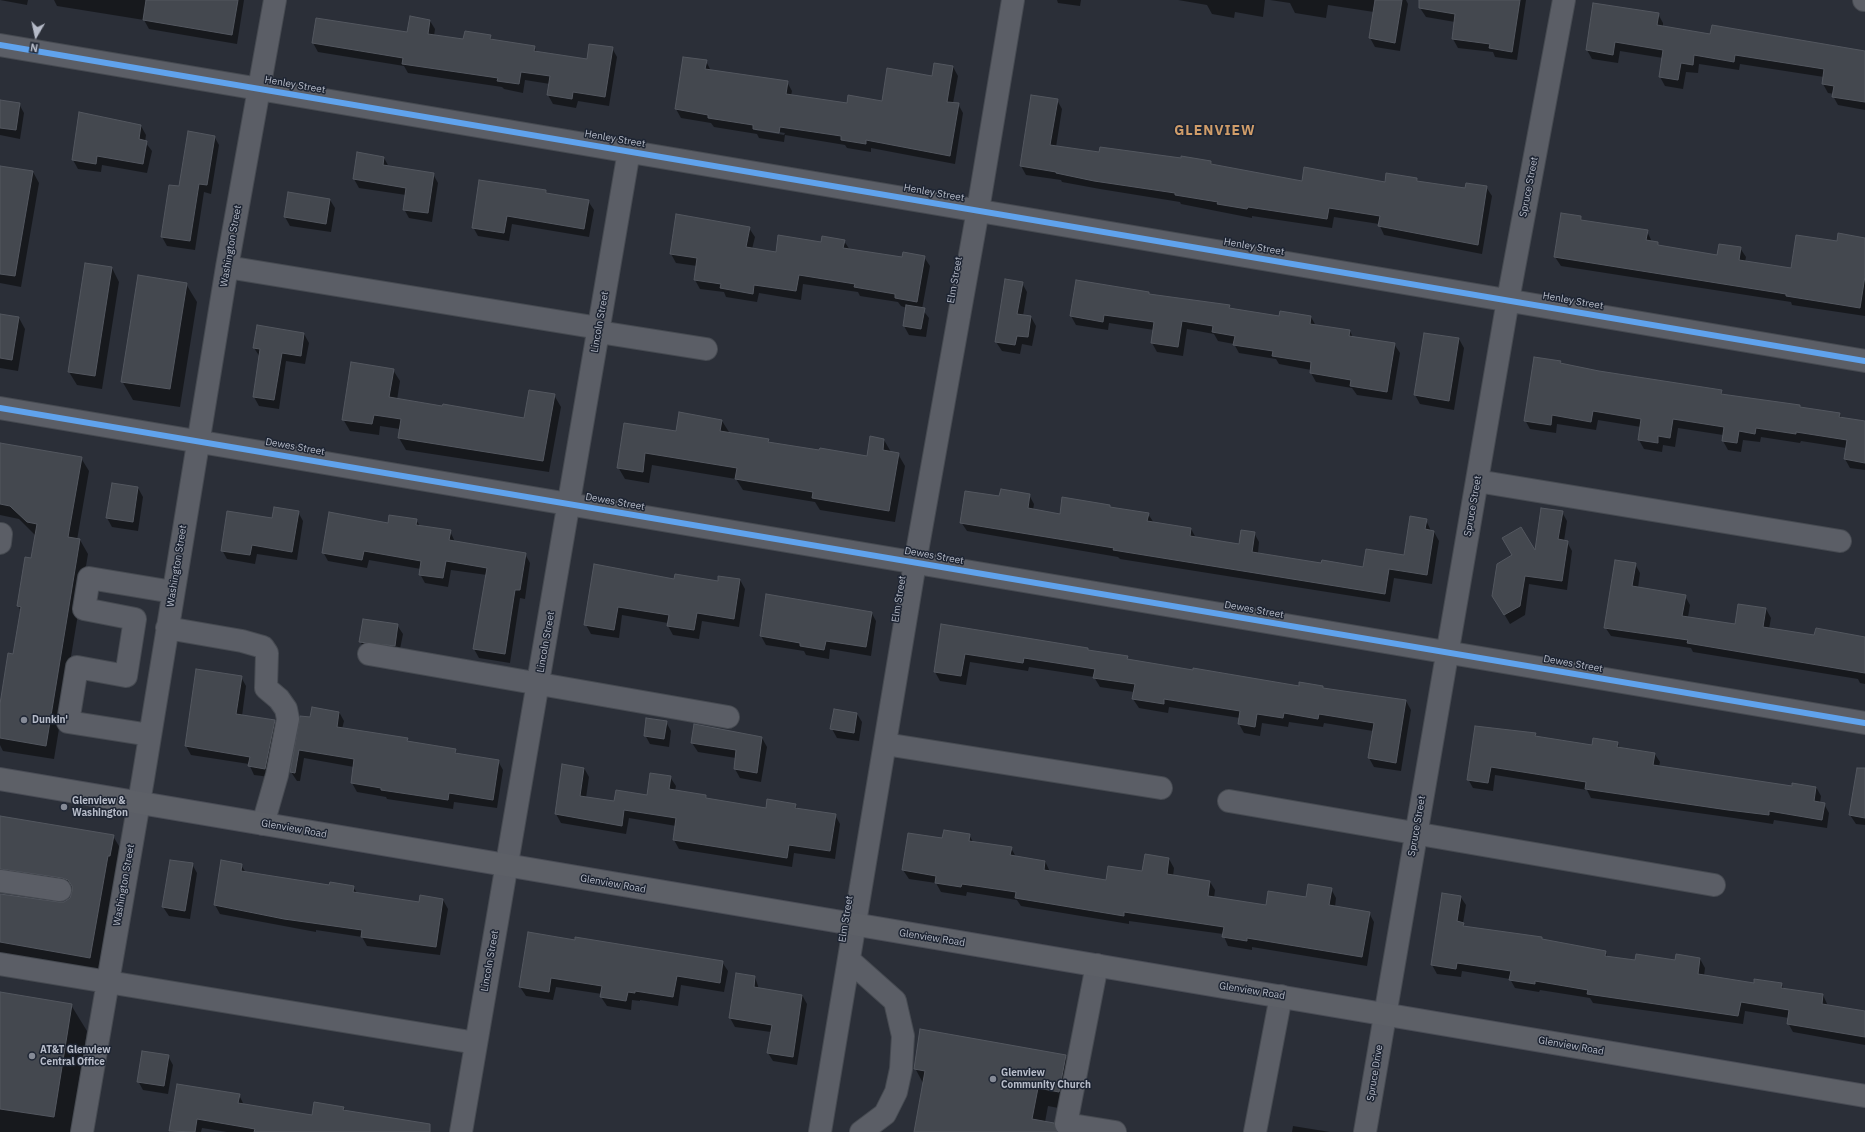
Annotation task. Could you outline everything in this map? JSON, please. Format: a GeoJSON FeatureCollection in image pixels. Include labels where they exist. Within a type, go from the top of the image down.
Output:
{"type":"FeatureCollection","features":[{"type":"Feature","properties":{"kind":"main road","name":"Glenview Road"},"geometry":{"type":"LineString","coordinates":[[0,779],[855,925],[1385,1013],[1865,1096]]}},
{"type":"Feature","properties":{"kind":"street","name":"Washington Street"},"geometry":{"type":"LineString","coordinates":[[82,1132],[139,802],[226,267],[260,89],[275,0]]}},
{"type":"Feature","properties":{"kind":"street","name":"Elm Street"},"geometry":{"type":"LineString","coordinates":[[820,1132],[915,562],[978,210],[1013,0]]}},
{"type":"Feature","properties":{"kind":"street","name":"Spruce Street"},"geometry":{"type":"LineString","coordinates":[[1385,1013],[1508,300],[1564,0]]}},
{"type":"Feature","properties":{"kind":"street","name":"Henley Street"},"geometry":{"type":"LineString","coordinates":[[0,45],[1865,360]]}},
{"type":"Feature","properties":{"kind":"street","name":"Lincoln Street"},"geometry":{"type":"LineString","coordinates":[[461,1132],[570,504],[629,151]]}},
{"type":"Feature","properties":{"kind":"street"},"geometry":{"type":"LineString","coordinates":[[226,267],[706,349]]}},
{"type":"Feature","properties":{"kind":"street","name":"Dewes Street"},"geometry":{"type":"LineString","coordinates":[[0,408],[1865,723]]}},
{"type":"Feature","properties":{"kind":"street"},"geometry":{"type":"LineString","coordinates":[[1477,481],[1840,540]]}},
{"type":"Feature","properties":{"kind":"street"},"geometry":{"type":"LineString","coordinates":[[0,534],[0,543]]}},
{"type":"Feature","properties":{"kind":"street"},"geometry":{"type":"LineString","coordinates":[[150,735],[68,722],[77,667],[126,676],[135,619],[84,609],[89,578],[173,592]]}},
{"type":"Feature","properties":{"kind":"street"},"geometry":{"type":"LineString","coordinates":[[167,628],[242,641],[263,647],[266,653],[266,688],[283,704],[286,709],[288,719],[277,775],[263,824]]}},
{"type":"Feature","properties":{"kind":"street"},"geometry":{"type":"LineString","coordinates":[[369,654],[538,685],[728,717]]}},
{"type":"Feature","properties":{"kind":"street"},"geometry":{"type":"LineString","coordinates":[[885,744],[1161,788]]}},
{"type":"Feature","properties":{"kind":"street"},"geometry":{"type":"LineString","coordinates":[[1229,801],[1714,885]]}},
{"type":"Feature","properties":{"kind":"street"},"geometry":{"type":"LineString","coordinates":[[0,881],[60,890]]}},
{"type":"Feature","properties":{"kind":"street"},"geometry":{"type":"LineString","coordinates":[[849,960],[895,1001],[903,1036],[901,1069],[896,1092],[885,1114],[861,1132]]}},
{"type":"Feature","properties":{"kind":"street"},"geometry":{"type":"LineString","coordinates":[[0,964],[476,1044]]}},
{"type":"Feature","properties":{"kind":"street"},"geometry":{"type":"LineString","coordinates":[[1097,965],[1066,1124],[1115,1132]]}},
{"type":"Feature","properties":{"kind":"street"},"geometry":{"type":"LineString","coordinates":[[1255,1132],[1281,996]]}},
{"type":"Feature","properties":{"kind":"street","name":"Spruce Drive"},"geometry":{"type":"LineString","coordinates":[[1365,1132],[1385,1013]]}},
{"type":"Feature","properties":{"kind":"building"},"geometry":{"type":"Polygon","coordinates":[[[146,0],[238,0],[232,35],[143,20],[146,0]]]}},
{"type":"Feature","properties":{"kind":"building"},"geometry":{"type":"Polygon","coordinates":[[[1375,0],[1402,0],[1395,43],[1369,38],[1375,0]]]}},
{"type":"Feature","properties":{"kind":"building"},"geometry":{"type":"Polygon","coordinates":[[[1419,0],[1520,0],[1512,52],[1489,48],[1490,44],[1452,39],[1455,14],[1419,8],[1419,0]]]}},
{"type":"Feature","properties":{"kind":"building"},"geometry":{"type":"Polygon","coordinates":[[[1593,3],[1659,13],[1657,25],[1710,34],[1712,25],[1865,51],[1865,102],[1832,97],[1834,86],[1822,84],[1824,69],[1735,55],[1734,62],[1694,55],[1693,65],[1681,63],[1678,80],[1659,77],[1663,50],[1615,42],[1613,55],[1586,50],[1593,3]]]}},
{"type":"Feature","properties":{"kind":"building"},"geometry":{"type":"Polygon","coordinates":[[[410,16],[430,20],[428,34],[463,39],[465,31],[491,35],[490,39],[535,46],[534,51],[587,59],[589,44],[613,47],[605,97],[573,92],[572,99],[547,95],[550,76],[521,72],[519,84],[497,81],[498,78],[402,64],[403,58],[312,43],[316,18],[407,32],[410,16]]]}},
{"type":"Feature","properties":{"kind":"building"},"geometry":{"type":"Polygon","coordinates":[[[683,57],[707,60],[705,69],[788,81],[786,94],[847,103],[848,95],[882,101],[887,68],[932,76],[934,63],[953,66],[947,102],[959,103],[950,156],[866,140],[866,144],[841,140],[841,136],[780,127],[779,133],[753,129],[753,125],[708,118],[708,115],[675,109],[683,57]]]}},
{"type":"Feature","properties":{"kind":"building"},"geometry":{"type":"Polygon","coordinates":[[[1031,95],[1058,99],[1050,145],[1099,152],[1100,147],[1181,158],[1181,156],[1211,161],[1211,164],[1302,181],[1304,167],[1385,182],[1386,173],[1417,178],[1417,181],[1465,188],[1466,183],[1487,186],[1478,245],[1378,226],[1380,216],[1329,208],[1327,219],[1248,207],[1247,209],[1217,204],[1218,202],[1175,195],[1175,193],[1094,181],[1056,172],[1020,166],[1031,95]]]}},
{"type":"Feature","properties":{"kind":"building"},"geometry":{"type":"Polygon","coordinates":[[[0,100],[20,103],[16,130],[0,128],[0,100]]]}},
{"type":"Feature","properties":{"kind":"building"},"geometry":{"type":"Polygon","coordinates":[[[79,112],[141,125],[139,139],[147,141],[143,164],[97,156],[96,164],[72,160],[79,112]]]}},
{"type":"Feature","properties":{"kind":"building"},"geometry":{"type":"Polygon","coordinates":[[[188,131],[215,136],[207,185],[199,184],[190,241],[161,237],[169,185],[179,186],[188,131]]]}},
{"type":"Feature","properties":{"kind":"building"},"geometry":{"type":"Polygon","coordinates":[[[357,152],[384,157],[383,165],[434,173],[428,213],[403,210],[406,188],[353,179],[357,152]]]}},
{"type":"Feature","properties":{"kind":"building"},"geometry":{"type":"Polygon","coordinates":[[[0,166],[33,171],[15,276],[0,274],[0,166]]]}},
{"type":"Feature","properties":{"kind":"building"},"geometry":{"type":"Polygon","coordinates":[[[479,180],[546,190],[546,193],[589,200],[584,229],[507,216],[504,233],[472,228],[479,180]]]}},
{"type":"Feature","properties":{"kind":"building"},"geometry":{"type":"Polygon","coordinates":[[[288,192],[330,199],[326,224],[284,217],[288,192]]]}},
{"type":"Feature","properties":{"kind":"building"},"geometry":{"type":"Polygon","coordinates":[[[1561,213],[1581,216],[1581,220],[1648,230],[1646,240],[1658,242],[1658,245],[1717,255],[1719,244],[1741,247],[1739,260],[1791,268],[1796,235],[1837,241],[1838,233],[1865,238],[1865,276],[1860,308],[1786,296],[1786,294],[1554,257],[1561,213]]]}},
{"type":"Feature","properties":{"kind":"building"},"geometry":{"type":"Polygon","coordinates":[[[676,214],[750,227],[746,247],[776,252],[778,235],[821,242],[822,236],[845,240],[843,248],[902,257],[903,252],[925,256],[917,302],[895,298],[895,294],[854,287],[855,284],[799,275],[796,291],[754,285],[753,294],[720,288],[721,284],[694,280],[697,258],[670,254],[676,214]]]}},
{"type":"Feature","properties":{"kind":"building"},"geometry":{"type":"Polygon","coordinates":[[[85,263],[112,267],[95,376],[68,372],[85,263]]]}},
{"type":"Feature","properties":{"kind":"building"},"geometry":{"type":"Polygon","coordinates":[[[138,275],[187,283],[170,389],[121,382],[138,275]]]}},
{"type":"Feature","properties":{"kind":"building"},"geometry":{"type":"Polygon","coordinates":[[[1005,279],[1023,282],[1017,314],[1031,316],[1028,337],[1017,336],[1015,345],[995,342],[1005,279]]]}},
{"type":"Feature","properties":{"kind":"building"},"geometry":{"type":"Polygon","coordinates":[[[1076,280],[1149,292],[1149,294],[1230,305],[1229,308],[1279,316],[1280,311],[1311,316],[1310,324],[1350,330],[1349,336],[1395,343],[1387,392],[1350,386],[1351,380],[1310,373],[1311,362],[1272,356],[1273,351],[1233,345],[1235,336],[1212,332],[1213,326],[1182,321],[1178,347],[1151,343],[1154,322],[1104,315],[1103,322],[1070,316],[1076,280]]]}},
{"type":"Feature","properties":{"kind":"building"},"geometry":{"type":"Polygon","coordinates":[[[906,305],[925,308],[921,329],[903,326],[906,305]]]}},
{"type":"Feature","properties":{"kind":"building"},"geometry":{"type":"Polygon","coordinates":[[[0,314],[19,317],[12,360],[0,358],[0,314]]]}},
{"type":"Feature","properties":{"kind":"building"},"geometry":{"type":"Polygon","coordinates":[[[257,325],[304,333],[301,356],[282,353],[274,400],[253,397],[260,349],[253,348],[257,325]]]}},
{"type":"Feature","properties":{"kind":"building"},"geometry":{"type":"Polygon","coordinates":[[[1424,333],[1459,338],[1449,401],[1414,395],[1424,333]]]}},
{"type":"Feature","properties":{"kind":"building"},"geometry":{"type":"Polygon","coordinates":[[[1534,357],[1561,361],[1560,363],[1599,371],[1722,390],[1721,394],[1800,405],[1800,407],[1840,413],[1839,417],[1865,421],[1865,463],[1844,459],[1847,440],[1796,432],[1796,434],[1756,428],[1755,434],[1739,431],[1737,443],[1722,441],[1724,427],[1673,419],[1670,438],[1658,436],[1658,443],[1638,440],[1641,419],[1593,411],[1591,422],[1552,415],[1551,425],[1524,421],[1534,357]]]}},
{"type":"Feature","properties":{"kind":"building"},"geometry":{"type":"Polygon","coordinates":[[[351,362],[394,369],[389,397],[442,406],[443,404],[524,418],[529,390],[555,394],[543,461],[398,438],[401,419],[374,415],[372,424],[342,420],[351,362]]]}},
{"type":"Feature","properties":{"kind":"building"},"geometry":{"type":"Polygon","coordinates":[[[679,412],[722,420],[720,431],[769,439],[768,442],[819,450],[820,448],[867,456],[870,436],[884,439],[883,450],[899,453],[889,511],[812,498],[813,492],[735,479],[737,468],[645,453],[643,472],[617,468],[624,423],[676,431],[679,412]]]}},
{"type":"Feature","properties":{"kind":"building"},"geometry":{"type":"Polygon","coordinates":[[[0,443],[82,457],[68,537],[80,539],[46,746],[0,738],[0,704],[8,653],[13,654],[21,607],[17,606],[25,557],[31,558],[37,524],[27,522],[10,506],[0,504],[0,443]]]}},
{"type":"Feature","properties":{"kind":"building"},"geometry":{"type":"Polygon","coordinates":[[[112,483],[138,487],[133,522],[106,518],[112,483]]]}},
{"type":"Feature","properties":{"kind":"building"},"geometry":{"type":"Polygon","coordinates":[[[1001,489],[1030,494],[1028,508],[1060,514],[1062,497],[1149,513],[1147,521],[1191,528],[1190,536],[1239,544],[1241,530],[1255,532],[1252,552],[1321,563],[1322,560],[1363,567],[1366,549],[1404,555],[1410,516],[1427,519],[1425,529],[1434,531],[1427,575],[1389,569],[1385,594],[1113,550],[1114,548],[960,523],[965,491],[999,496],[1001,489]]]}},
{"type":"Feature","properties":{"kind":"building"},"geometry":{"type":"Polygon","coordinates":[[[274,507],[299,511],[292,552],[252,545],[250,555],[221,551],[227,511],[272,518],[274,507]]]}},
{"type":"Feature","properties":{"kind":"building"},"geometry":{"type":"Polygon","coordinates":[[[1541,508],[1563,511],[1558,539],[1568,541],[1562,581],[1525,576],[1520,606],[1504,615],[1492,596],[1497,564],[1512,555],[1502,538],[1521,527],[1535,550],[1541,508]]]}},
{"type":"Feature","properties":{"kind":"building"},"geometry":{"type":"Polygon","coordinates":[[[329,512],[388,523],[389,515],[417,519],[416,525],[451,530],[449,540],[526,553],[520,590],[515,590],[505,654],[473,649],[487,568],[446,561],[443,578],[419,575],[421,561],[364,551],[362,560],[322,553],[329,512]]]}},
{"type":"Feature","properties":{"kind":"building"},"geometry":{"type":"Polygon","coordinates":[[[1615,560],[1636,563],[1632,586],[1686,595],[1682,616],[1735,624],[1738,604],[1766,608],[1763,627],[1814,635],[1816,628],[1865,637],[1865,673],[1687,643],[1688,640],[1604,628],[1615,560]]]}},
{"type":"Feature","properties":{"kind":"building"},"geometry":{"type":"Polygon","coordinates":[[[594,564],[674,579],[675,574],[718,581],[718,576],[740,579],[734,619],[697,613],[694,630],[667,626],[669,615],[618,607],[614,630],[584,625],[594,564]]]}},
{"type":"Feature","properties":{"kind":"building"},"geometry":{"type":"Polygon","coordinates":[[[766,594],[872,612],[866,647],[826,641],[824,650],[800,646],[800,643],[760,636],[766,594]]]}},
{"type":"Feature","properties":{"kind":"building"},"geometry":{"type":"Polygon","coordinates":[[[363,619],[398,624],[395,646],[359,642],[363,619]]]}},
{"type":"Feature","properties":{"kind":"building"},"geometry":{"type":"Polygon","coordinates":[[[941,624],[1088,648],[1088,650],[1128,656],[1127,659],[1193,670],[1193,668],[1299,686],[1299,682],[1323,686],[1323,688],[1406,700],[1396,763],[1368,758],[1374,723],[1319,714],[1318,719],[1284,713],[1283,718],[1257,714],[1255,727],[1238,724],[1240,711],[1164,699],[1164,704],[1132,699],[1135,684],[1093,678],[1095,669],[1024,658],[1023,663],[965,654],[961,676],[934,672],[941,624]]]}},
{"type":"Feature","properties":{"kind":"building"},"geometry":{"type":"Polygon","coordinates":[[[196,669],[242,676],[236,714],[275,720],[265,769],[248,766],[250,757],[185,746],[196,669]]]}},
{"type":"Feature","properties":{"kind":"building"},"geometry":{"type":"Polygon","coordinates":[[[312,707],[339,712],[337,727],[408,738],[407,741],[456,749],[455,753],[499,760],[493,800],[449,793],[448,800],[381,790],[381,788],[351,783],[354,759],[299,750],[295,773],[290,772],[300,716],[310,717],[312,707]]]}},
{"type":"Feature","properties":{"kind":"building"},"geometry":{"type":"Polygon","coordinates":[[[834,709],[857,713],[854,733],[830,729],[834,709]]]}},
{"type":"Feature","properties":{"kind":"building"},"geometry":{"type":"Polygon","coordinates":[[[646,718],[667,721],[664,739],[644,736],[646,718]]]}},
{"type":"Feature","properties":{"kind":"building"},"geometry":{"type":"Polygon","coordinates":[[[694,724],[762,737],[757,773],[734,769],[736,750],[691,743],[694,724]]]}},
{"type":"Feature","properties":{"kind":"building"},"geometry":{"type":"Polygon","coordinates":[[[1475,726],[1536,733],[1535,736],[1592,745],[1593,738],[1618,742],[1617,747],[1655,753],[1653,765],[1792,786],[1792,783],[1816,787],[1814,801],[1825,803],[1822,820],[1769,811],[1769,815],[1728,810],[1585,789],[1586,782],[1491,767],[1488,783],[1467,780],[1475,726]]]}},
{"type":"Feature","properties":{"kind":"building"},"geometry":{"type":"Polygon","coordinates":[[[562,764],[584,768],[580,796],[614,801],[616,790],[647,795],[650,773],[671,776],[669,789],[706,795],[706,798],[766,808],[767,799],[796,804],[795,808],[836,814],[830,851],[789,845],[787,858],[673,840],[676,818],[624,810],[622,826],[555,814],[562,764]]]}},
{"type":"Feature","properties":{"kind":"building"},"geometry":{"type":"Polygon","coordinates":[[[1857,768],[1865,768],[1865,818],[1849,815],[1857,768]]]}},
{"type":"Feature","properties":{"kind":"building"},"geometry":{"type":"Polygon","coordinates":[[[0,816],[114,835],[110,856],[108,856],[90,958],[0,942],[0,894],[64,902],[70,898],[72,886],[68,880],[62,878],[0,869],[0,816]]]}},
{"type":"Feature","properties":{"kind":"building"},"geometry":{"type":"Polygon","coordinates":[[[944,830],[970,834],[969,841],[1012,847],[1010,855],[1045,861],[1044,870],[1106,880],[1108,866],[1142,871],[1145,854],[1169,858],[1167,874],[1210,881],[1208,896],[1266,905],[1268,891],[1306,897],[1308,884],[1332,888],[1329,905],[1370,912],[1362,957],[1247,938],[1247,941],[1222,937],[1224,927],[1124,912],[1124,916],[1015,898],[1016,892],[962,884],[961,887],[935,883],[936,876],[902,870],[908,833],[942,838],[944,830]]]}},
{"type":"Feature","properties":{"kind":"building"},"geometry":{"type":"Polygon","coordinates":[[[170,860],[193,863],[185,911],[162,907],[170,860]]]}},
{"type":"Feature","properties":{"kind":"building"},"geometry":{"type":"Polygon","coordinates":[[[221,860],[242,864],[241,871],[329,885],[330,882],[354,886],[353,892],[419,902],[420,895],[443,899],[436,947],[361,937],[362,930],[284,919],[214,905],[221,860]]]}},
{"type":"Feature","properties":{"kind":"building"},"geometry":{"type":"Polygon","coordinates":[[[1442,893],[1461,896],[1457,921],[1464,923],[1463,926],[1542,937],[1542,939],[1606,951],[1605,956],[1635,960],[1636,954],[1675,960],[1676,954],[1700,958],[1698,974],[1754,983],[1754,979],[1782,983],[1781,988],[1823,994],[1822,1004],[1865,1011],[1865,1037],[1787,1024],[1789,1010],[1741,1002],[1738,1016],[1587,994],[1588,990],[1535,981],[1535,984],[1509,980],[1511,971],[1457,963],[1456,969],[1431,965],[1442,893]]]}},
{"type":"Feature","properties":{"kind":"building"},"geometry":{"type":"Polygon","coordinates":[[[528,932],[575,940],[575,937],[723,961],[720,983],[677,976],[673,997],[635,991],[635,993],[628,992],[626,1001],[600,997],[602,986],[551,978],[549,992],[519,987],[528,932]]]}},
{"type":"Feature","properties":{"kind":"building"},"geometry":{"type":"Polygon","coordinates":[[[736,973],[755,976],[754,987],[802,995],[793,1057],[767,1053],[772,1025],[729,1018],[736,973]]]}},
{"type":"Feature","properties":{"kind":"building","name":"AT&T Glenview Central Office"},"geometry":{"type":"Polygon","coordinates":[[[0,992],[72,1004],[54,1117],[0,1109],[0,992]]]}},
{"type":"Feature","properties":{"kind":"building","name":"Glenview Community Church"},"geometry":{"type":"Polygon","coordinates":[[[920,1029],[1066,1055],[1059,1092],[1038,1088],[1032,1119],[1054,1123],[1057,1132],[914,1132],[925,1071],[914,1069],[920,1029]]]}},
{"type":"Feature","properties":{"kind":"building"},"geometry":{"type":"Polygon","coordinates":[[[142,1051],[169,1055],[164,1086],[137,1082],[142,1051]]]}},
{"type":"Feature","properties":{"kind":"building"},"geometry":{"type":"Polygon","coordinates":[[[177,1084],[240,1094],[238,1103],[312,1115],[314,1102],[344,1107],[343,1110],[430,1124],[430,1132],[254,1132],[255,1129],[197,1119],[195,1132],[169,1131],[177,1084]]]}},
{"type":"Feature","properties":{"kind":"cycle path"},"geometry":{"type":"LineString","coordinates":[[0,45],[1865,361]]}},
{"type":"Feature","properties":{"kind":"cycle path"},"geometry":{"type":"LineString","coordinates":[[0,408],[1865,723]]}},
{"type":"Feature","properties":{"kind":"place","name":"Dunkin'"},"geometry":{"type":"Point","coordinates":[24,720]}},
{"type":"Feature","properties":{"kind":"place","name":"Glenview & Washington"},"geometry":{"type":"Point","coordinates":[64,807]}},
{"type":"Feature","properties":{"kind":"place","name":"AT&T Glenview Central Office"},"geometry":{"type":"Point","coordinates":[32,1056]}},
{"type":"Feature","properties":{"kind":"place","name":"Glenview Community Church"},"geometry":{"type":"Point","coordinates":[993,1079]}},
{"type":"Feature","properties":{"kind":"district","name":"GLENVIEW"},"geometry":{"type":"Point","coordinates":[1215,131]}}]}
